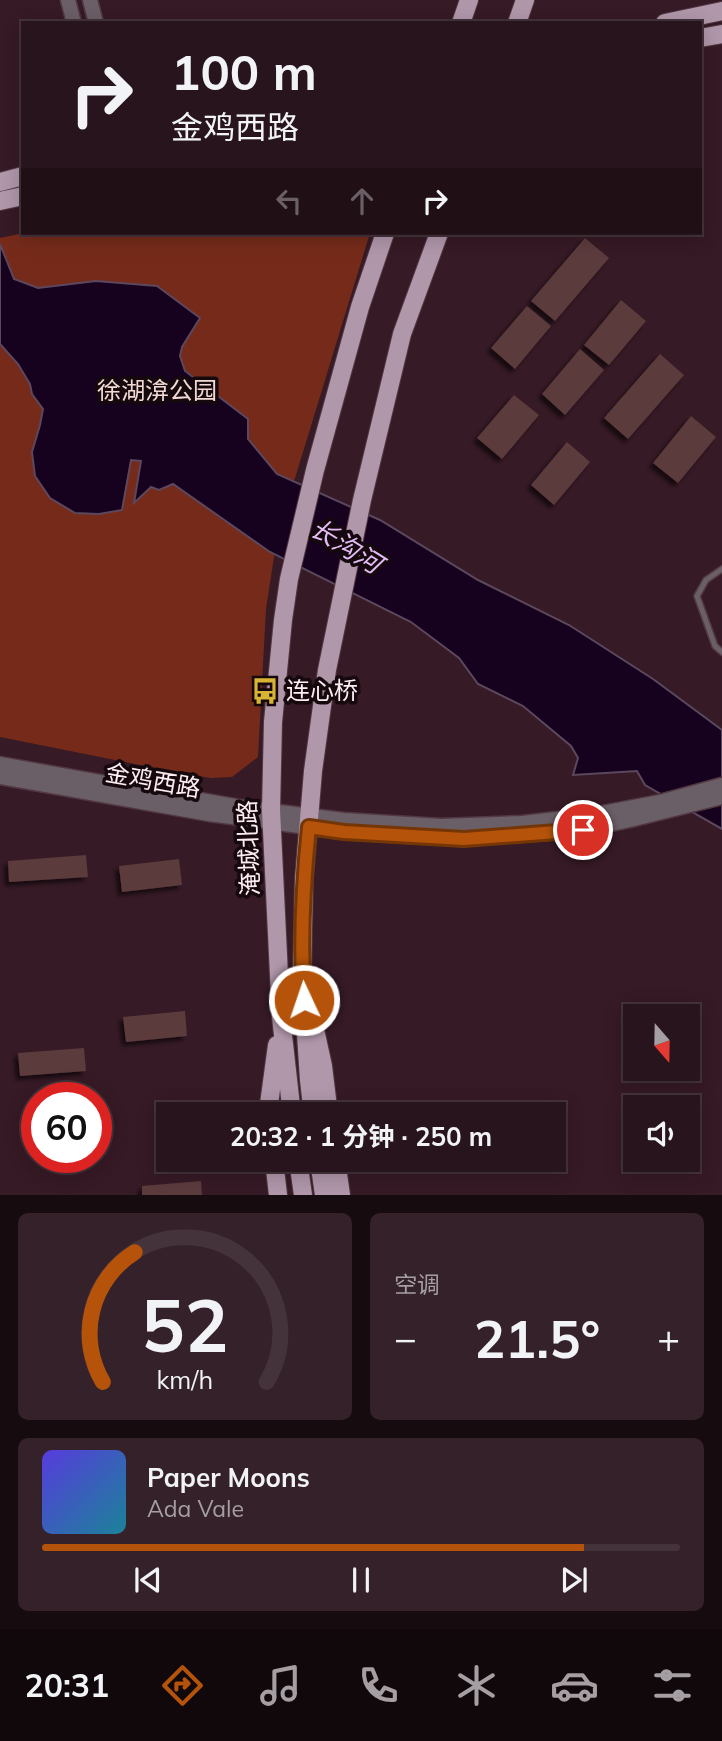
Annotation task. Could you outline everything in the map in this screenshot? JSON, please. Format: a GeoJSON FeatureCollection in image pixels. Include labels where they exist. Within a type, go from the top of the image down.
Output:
{"type":"FeatureCollection","features":[{"type":"Feature","properties":{"kind":"main road"},"geometry":{"type":"LineString","coordinates":[[462,21],[470,0]]}},
{"type":"Feature","properties":{"kind":"main road"},"geometry":{"type":"LineString","coordinates":[[518,21],[525,0]]}},
{"type":"Feature","properties":{"kind":"main road"},"geometry":{"type":"LineString","coordinates":[[675,21],[722,11]]}},
{"type":"Feature","properties":{"kind":"main road"},"geometry":{"type":"LineString","coordinates":[[702,38],[722,34]]}},
{"type":"Feature","properties":{"kind":"main road"},"geometry":{"type":"LineString","coordinates":[[0,182],[21,177]]}},
{"type":"Feature","properties":{"kind":"main road"},"geometry":{"type":"LineString","coordinates":[[0,201],[21,196]]}},
{"type":"Feature","properties":{"kind":"main road","name":"淹城北路"},"geometry":{"type":"LineString","coordinates":[[291,1102],[281,1017],[271,816],[273,722],[283,620],[289,579],[315,470],[360,307],[384,235]]}},
{"type":"Feature","properties":{"kind":"main road"},"geometry":{"type":"LineString","coordinates":[[312,1102],[302,974],[304,879],[313,771],[325,682],[362,500],[402,334],[438,235]]}},
{"type":"Feature","properties":{"kind":"main road"},"geometry":{"type":"LineString","coordinates":[[302,974],[323,1066],[327,1102]]}},
{"type":"Feature","properties":{"kind":"main road"},"geometry":{"type":"LineString","coordinates":[[269,1102],[281,1017]]}},
{"type":"Feature","properties":{"kind":"main road"},"geometry":{"type":"LineString","coordinates":[[275,1172],[278,1195]]}},
{"type":"Feature","properties":{"kind":"main road"},"geometry":{"type":"LineString","coordinates":[[300,1172],[303,1195]]}},
{"type":"Feature","properties":{"kind":"main road"},"geometry":{"type":"LineString","coordinates":[[321,1172],[324,1195]]}},
{"type":"Feature","properties":{"kind":"main road"},"geometry":{"type":"LineString","coordinates":[[338,1172],[341,1195]]}},
{"type":"Feature","properties":{"kind":"street"},"geometry":{"type":"LineString","coordinates":[[68,0],[73,21]]}},
{"type":"Feature","properties":{"kind":"street"},"geometry":{"type":"LineString","coordinates":[[90,0],[95,21]]}},
{"type":"Feature","properties":{"kind":"street","name":"金鸡西路"},"geometry":{"type":"LineString","coordinates":[[0,764],[240,807],[271,816]]}},
{"type":"Feature","properties":{"kind":"street","name":"金鸡西路"},"geometry":{"type":"LineString","coordinates":[[0,777],[209,814],[271,816],[310,822],[344,832],[464,839],[583,830],[631,820],[667,805]]}},
{"type":"Feature","properties":{"kind":"street"},"geometry":{"type":"LineString","coordinates":[[667,805],[722,786]]}},
{"type":"Feature","properties":{"kind":"street"},"geometry":{"type":"LineString","coordinates":[[667,805],[722,797]]}},
{"type":"Feature","properties":{"kind":"lane"},"geometry":{"type":"LineString","coordinates":[[722,569],[706,580],[697,596],[715,646],[722,652]]}},
{"type":"Feature","properties":{"kind":"green space","name":"徐湖渰公园"},"geometry":{"type":"Polygon","coordinates":[[[21,234],[369,235],[277,537],[266,609],[258,757],[232,777],[211,778],[185,774],[0,737],[0,238],[21,234]]]}},
{"type":"Feature","properties":{"kind":"water","name":"长沟河"},"geometry":{"type":"Polygon","coordinates":[[[0,244],[14,279],[38,288],[96,281],[157,286],[200,318],[182,347],[180,356],[185,371],[248,419],[248,439],[277,474],[380,520],[478,580],[569,625],[653,679],[722,730],[722,829],[645,785],[637,771],[573,775],[578,758],[571,746],[523,706],[478,684],[459,658],[411,622],[270,552],[173,484],[159,490],[151,487],[134,503],[141,461],[131,460],[122,510],[99,514],[75,513],[50,498],[35,476],[32,452],[43,409],[32,394],[30,384],[18,364],[0,344],[0,244]]]}},
{"type":"Feature","properties":{"kind":"building"},"geometry":{"type":"Polygon","coordinates":[[[585,238],[609,258],[555,321],[531,301],[585,238]]]}},
{"type":"Feature","properties":{"kind":"building"},"geometry":{"type":"Polygon","coordinates":[[[621,300],[646,321],[609,365],[584,345],[621,300]]]}},
{"type":"Feature","properties":{"kind":"building"},"geometry":{"type":"Polygon","coordinates":[[[527,306],[551,326],[515,369],[491,348],[527,306]]]}},
{"type":"Feature","properties":{"kind":"building"},"geometry":{"type":"Polygon","coordinates":[[[580,349],[604,370],[565,415],[542,394],[580,349]]]}},
{"type":"Feature","properties":{"kind":"building"},"geometry":{"type":"Polygon","coordinates":[[[660,354],[684,375],[628,439],[604,418],[660,354]]]}},
{"type":"Feature","properties":{"kind":"building"},"geometry":{"type":"Polygon","coordinates":[[[514,395],[539,415],[502,459],[477,438],[514,395]]]}},
{"type":"Feature","properties":{"kind":"building"},"geometry":{"type":"Polygon","coordinates":[[[691,416],[716,437],[678,483],[653,463],[691,416]]]}},
{"type":"Feature","properties":{"kind":"building"},"geometry":{"type":"Polygon","coordinates":[[[567,442],[590,462],[554,505],[531,485],[567,442]]]}},
{"type":"Feature","properties":{"kind":"building"},"geometry":{"type":"Polygon","coordinates":[[[86,855],[88,877],[9,882],[8,861],[86,855]]]}},
{"type":"Feature","properties":{"kind":"building"},"geometry":{"type":"Polygon","coordinates":[[[179,859],[182,885],[122,892],[119,866],[179,859]]]}},
{"type":"Feature","properties":{"kind":"building"},"geometry":{"type":"Polygon","coordinates":[[[185,1011],[187,1036],[126,1042],[123,1017],[185,1011]]]}},
{"type":"Feature","properties":{"kind":"building"},"geometry":{"type":"Polygon","coordinates":[[[84,1048],[86,1071],[20,1076],[18,1053],[84,1048]]]}},
{"type":"Feature","properties":{"kind":"building"},"geometry":{"type":"Polygon","coordinates":[[[201,1181],[202,1195],[142,1195],[142,1186],[201,1181]]]}},
{"type":"Feature","properties":{"kind":"place","name":"连心桥"},"geometry":{"type":"Point","coordinates":[265,691]}},
{"type":"Feature","properties":{"kind":"route"},"geometry":{"type":"LineString","coordinates":[[304,1000],[304,879],[309,827],[344,832],[464,839],[583,830]]}}]}
